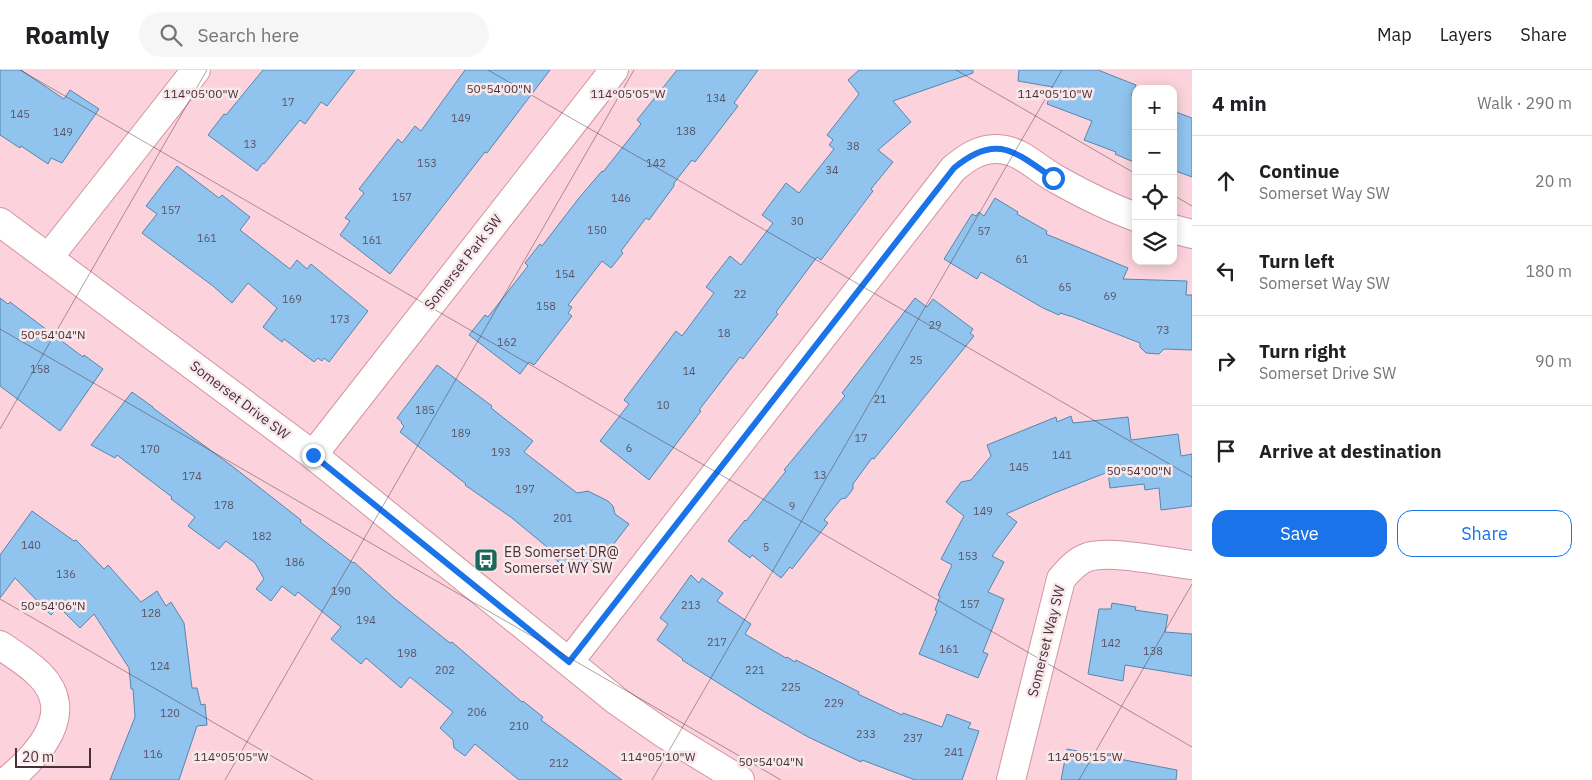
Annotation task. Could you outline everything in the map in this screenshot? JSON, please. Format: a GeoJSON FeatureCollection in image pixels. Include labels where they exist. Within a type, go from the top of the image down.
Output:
{"type":"FeatureCollection","features":[{"type":"Feature","properties":{"kind":"street"},"geometry":{"type":"LineString","coordinates":[[49,257],[196,70]]}},
{"type":"Feature","properties":{"kind":"street","name":"Somerset Park SW"},"geometry":{"type":"LineString","coordinates":[[313,455],[614,70]]}},
{"type":"Feature","properties":{"kind":"street"},"geometry":{"type":"LineString","coordinates":[[569,662],[954,168],[967,157],[982,151],[997,149],[1016,152],[1053,178],[1118,211],[1132,216]]}},
{"type":"Feature","properties":{"kind":"street","name":"Somerset Drive SW"},"geometry":{"type":"LineString","coordinates":[[0,222],[313,455],[617,701],[655,728],[740,780]]}},
{"type":"Feature","properties":{"kind":"street"},"geometry":{"type":"LineString","coordinates":[[1177,230],[1192,234]]}},
{"type":"Feature","properties":{"kind":"street","name":"Somerset Way SW"},"geometry":{"type":"LineString","coordinates":[[1011,780],[1061,579],[1075,563],[1095,556],[1108,555],[1192,565]]}},
{"type":"Feature","properties":{"kind":"street"},"geometry":{"type":"LineString","coordinates":[[0,645],[40,675],[47,684],[54,700],[52,728],[48,737],[24,766],[8,780]]}},
{"type":"Feature","properties":{"kind":"building"},"geometry":{"type":"Polygon","coordinates":[[[0,70],[21,70],[64,99],[70,90],[99,109],[62,163],[51,158],[48,164],[0,135],[0,70]]]}},
{"type":"Feature","properties":{"kind":"building"},"geometry":{"type":"Polygon","coordinates":[[[263,70],[355,70],[327,106],[321,102],[305,124],[300,120],[257,171],[208,135],[263,70]]]}},
{"type":"Feature","properties":{"kind":"building"},"geometry":{"type":"Polygon","coordinates":[[[465,70],[550,70],[487,153],[485,152],[390,274],[340,235],[350,221],[345,218],[364,193],[359,189],[398,139],[402,143],[415,126],[421,131],[465,70]]]}},
{"type":"Feature","properties":{"kind":"building"},"geometry":{"type":"Polygon","coordinates":[[[677,70],[758,70],[734,103],[738,106],[695,162],[692,160],[649,220],[646,218],[621,251],[623,253],[611,268],[602,261],[568,305],[572,307],[568,313],[572,316],[534,365],[529,362],[520,374],[469,335],[485,315],[488,317],[528,266],[525,263],[540,244],[542,246],[579,198],[603,172],[641,124],[637,120],[677,70]]]}},
{"type":"Feature","properties":{"kind":"building"},"geometry":{"type":"Polygon","coordinates":[[[859,70],[973,70],[973,73],[893,101],[911,122],[878,150],[893,162],[871,189],[873,191],[821,260],[817,257],[776,312],[778,314],[743,359],[740,357],[699,410],[701,411],[649,480],[600,441],[629,404],[624,400],[676,331],[682,336],[714,293],[706,287],[730,256],[741,265],[773,223],[762,215],[786,183],[799,193],[834,149],[829,145],[833,140],[827,135],[859,94],[848,80],[859,70]]]}},
{"type":"Feature","properties":{"kind":"building"},"geometry":{"type":"Polygon","coordinates":[[[1019,70],[1098,70],[1136,85],[1132,85],[1131,95],[1132,161],[1115,154],[1116,152],[1084,140],[1092,121],[1047,104],[1053,87],[1018,81],[1019,70]]]}},
{"type":"Feature","properties":{"kind":"building"},"geometry":{"type":"Polygon","coordinates":[[[1177,112],[1192,118],[1192,177],[1177,171],[1177,112]]]}},
{"type":"Feature","properties":{"kind":"building"},"geometry":{"type":"Polygon","coordinates":[[[177,166],[219,198],[222,195],[250,217],[240,230],[290,269],[297,260],[307,269],[311,264],[368,311],[329,362],[324,358],[322,361],[318,358],[314,362],[284,339],[282,342],[263,327],[277,308],[248,283],[232,303],[213,286],[142,233],[157,214],[146,206],[177,166]]]}},
{"type":"Feature","properties":{"kind":"building"},"geometry":{"type":"Polygon","coordinates":[[[995,198],[1018,212],[1017,214],[1047,231],[1046,234],[1128,268],[1123,279],[1187,281],[1186,295],[1192,295],[1192,350],[1164,349],[1159,354],[1146,353],[1140,347],[1140,343],[1073,317],[1060,313],[1059,315],[1043,308],[981,272],[977,279],[944,259],[972,214],[976,216],[979,212],[984,216],[995,198]]]}},
{"type":"Feature","properties":{"kind":"building"},"geometry":{"type":"Polygon","coordinates":[[[0,298],[8,304],[10,302],[83,357],[84,355],[103,369],[60,431],[0,386],[0,298]]]}},
{"type":"Feature","properties":{"kind":"building"},"geometry":{"type":"Polygon","coordinates":[[[915,298],[927,307],[933,299],[973,329],[970,333],[974,336],[874,459],[872,458],[853,484],[853,489],[846,498],[841,499],[824,520],[828,523],[792,569],[790,567],[781,578],[752,555],[750,558],[728,541],[845,396],[842,393],[915,298]]]}},
{"type":"Feature","properties":{"kind":"building"},"geometry":{"type":"Polygon","coordinates":[[[437,365],[492,406],[491,408],[533,441],[524,452],[577,493],[588,491],[608,501],[613,506],[615,514],[629,524],[597,566],[589,559],[576,575],[555,559],[558,556],[512,518],[465,485],[400,432],[404,426],[397,418],[437,365]]]}},
{"type":"Feature","properties":{"kind":"building"},"geometry":{"type":"Polygon","coordinates":[[[132,392],[301,520],[300,522],[354,562],[395,599],[450,643],[452,642],[522,702],[543,717],[541,720],[622,780],[519,780],[475,744],[465,756],[454,748],[453,740],[440,728],[453,712],[410,677],[401,688],[366,658],[361,664],[331,639],[341,627],[298,592],[295,596],[282,586],[271,601],[256,589],[264,579],[255,563],[226,541],[219,549],[188,526],[195,517],[171,499],[172,497],[117,455],[115,458],[91,445],[132,392]]]}},
{"type":"Feature","properties":{"kind":"building"},"geometry":{"type":"Polygon","coordinates":[[[1071,416],[1073,423],[1128,417],[1131,440],[1178,434],[1181,456],[1192,454],[1192,506],[1161,510],[1159,488],[1145,490],[1144,484],[1110,488],[1108,472],[1006,514],[1017,522],[992,556],[1004,562],[988,592],[1004,599],[983,652],[988,654],[978,678],[919,654],[937,611],[935,610],[940,596],[938,595],[952,565],[941,559],[964,516],[946,502],[961,482],[971,480],[991,456],[987,445],[1056,417],[1057,422],[1071,416]]]}},
{"type":"Feature","properties":{"kind":"building"},"geometry":{"type":"Polygon","coordinates":[[[32,511],[74,541],[76,540],[104,569],[108,565],[141,602],[157,591],[166,606],[171,602],[184,623],[192,688],[197,688],[201,705],[205,704],[207,725],[197,726],[179,780],[110,780],[135,717],[133,689],[131,689],[129,668],[94,614],[80,628],[59,607],[51,615],[15,578],[0,598],[0,555],[32,511]]]}},
{"type":"Feature","properties":{"kind":"building"},"geometry":{"type":"Polygon","coordinates":[[[691,575],[699,583],[702,578],[723,593],[717,601],[751,624],[745,634],[786,658],[795,662],[796,660],[859,692],[858,694],[902,715],[903,713],[942,727],[947,714],[971,723],[968,728],[979,731],[962,780],[915,780],[862,760],[861,762],[808,737],[682,660],[657,640],[668,624],[660,618],[691,575]]]}},
{"type":"Feature","properties":{"kind":"building"},"geometry":{"type":"Polygon","coordinates":[[[1112,603],[1136,607],[1135,610],[1168,615],[1165,632],[1192,634],[1192,676],[1125,665],[1123,681],[1088,674],[1099,609],[1111,609],[1112,603]]]}},
{"type":"Feature","properties":{"kind":"building"},"geometry":{"type":"Polygon","coordinates":[[[1067,749],[1177,770],[1176,780],[1061,780],[1067,749]]]}},
{"type":"Feature","properties":{"kind":"place","name":"EB Somerset DR@ Somerset WY SW"},"geometry":{"type":"Point","coordinates":[486,560]}},
{"type":"Feature","properties":{"kind":"route"},"geometry":{"type":"LineString","coordinates":[[313,455],[569,662],[954,168],[967,157],[982,151],[997,149],[1016,152],[1053,178]]}}]}
